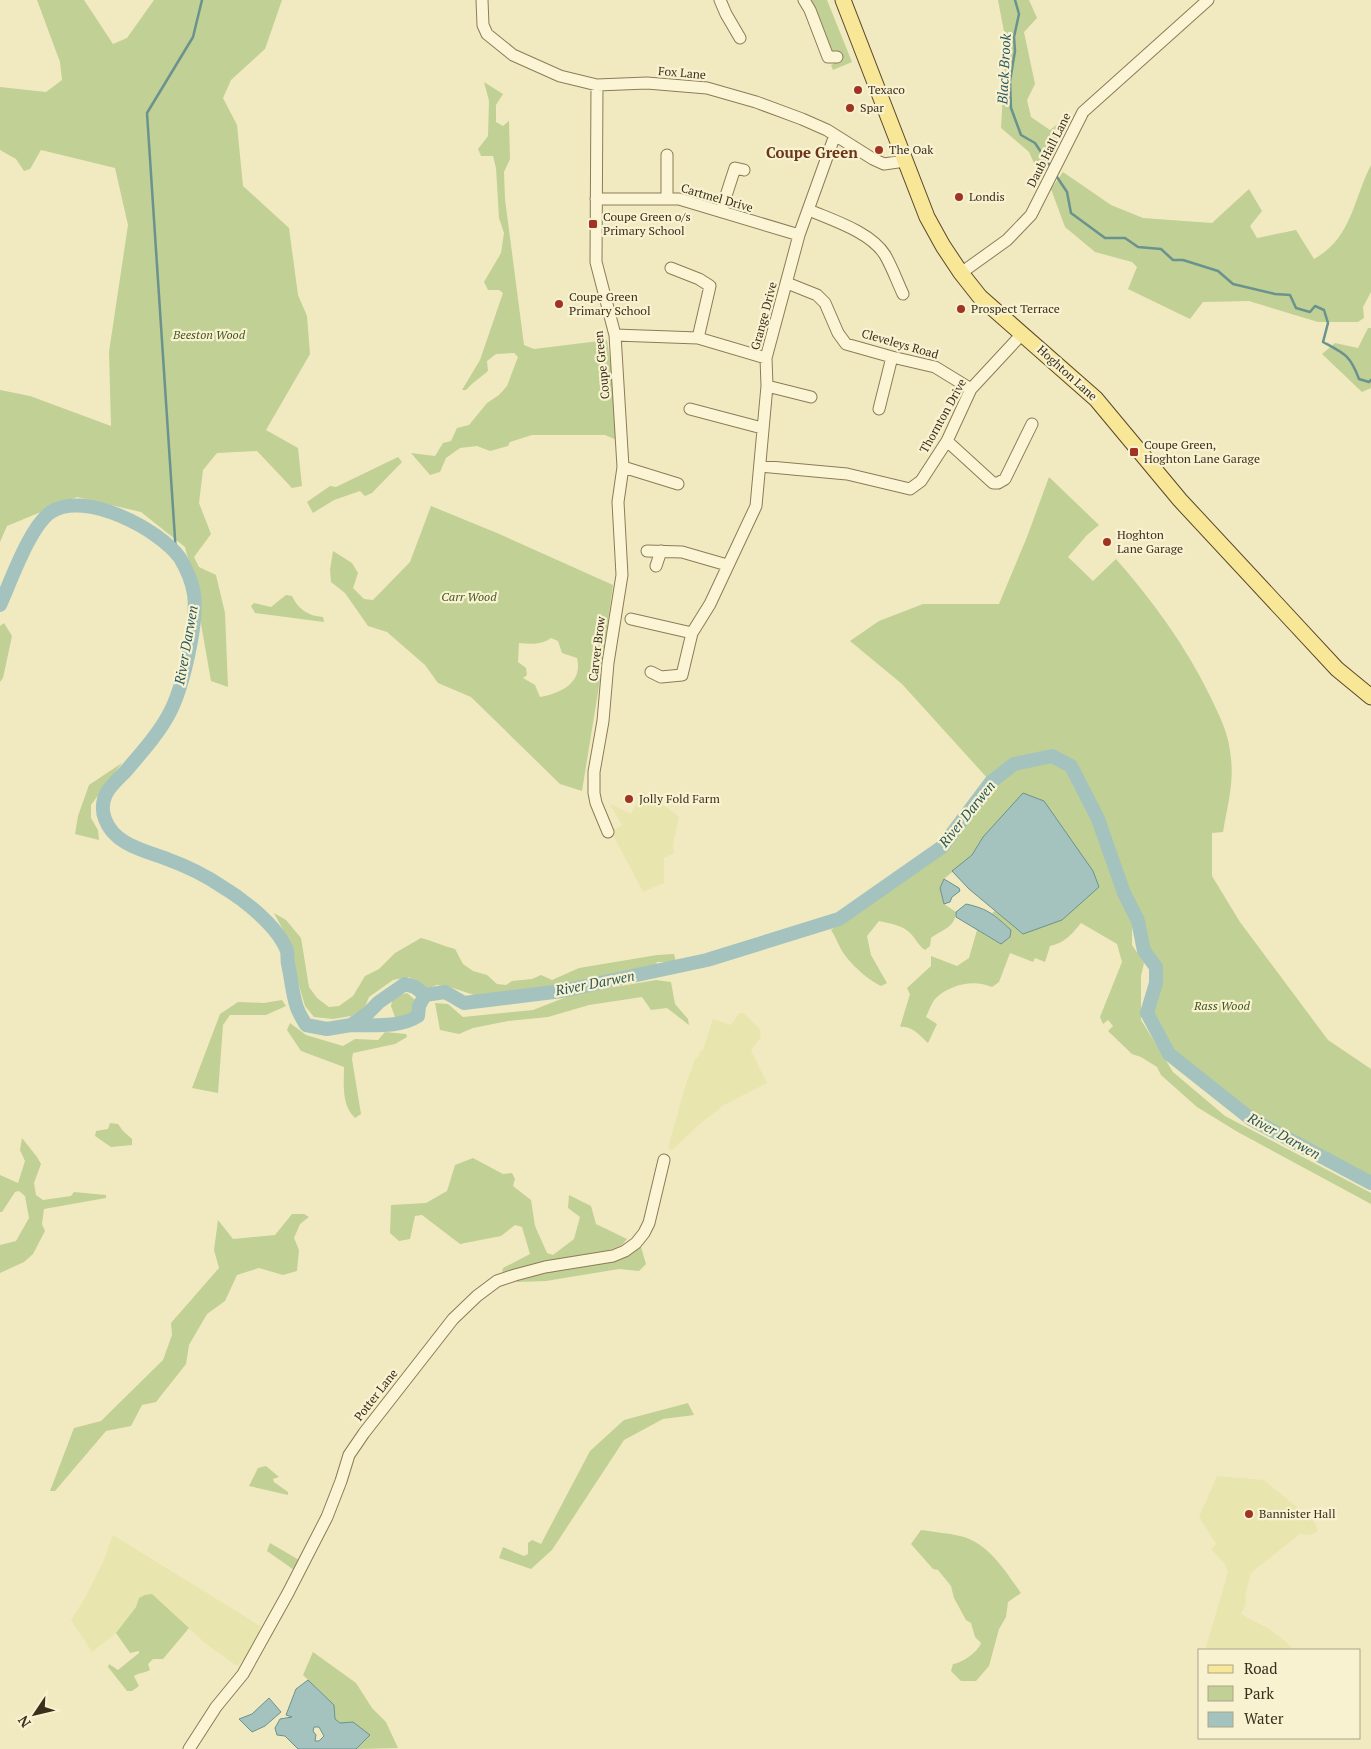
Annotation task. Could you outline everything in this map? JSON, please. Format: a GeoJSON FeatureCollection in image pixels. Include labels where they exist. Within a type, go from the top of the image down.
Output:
{"type":"FeatureCollection","features":[{"type":"Feature","properties":{"kind":"main road","name":"Hoghton Lane"},"geometry":{"type":"LineString","coordinates":[[843,0],[927,217],[961,273],[980,297],[1096,399],[1180,500],[1337,669],[1371,697]]}},
{"type":"Feature","properties":{"kind":"street","name":"Fox Lane"},"geometry":{"type":"LineString","coordinates":[[482,0],[483,26],[487,34],[513,56],[560,76],[596,85],[647,83],[707,88],[756,102],[802,119],[827,130],[884,164],[905,161]]}},
{"type":"Feature","properties":{"kind":"street"},"geometry":{"type":"LineString","coordinates":[[720,0],[740,38]]}},
{"type":"Feature","properties":{"kind":"street"},"geometry":{"type":"LineString","coordinates":[[804,0],[810,10],[828,57],[836,57]]}},
{"type":"Feature","properties":{"kind":"street","name":"Daub Hall Lane"},"geometry":{"type":"LineString","coordinates":[[961,273],[1007,240],[1031,215],[1083,112],[1208,0]]}},
{"type":"Feature","properties":{"kind":"street","name":"Coupe Green"},"geometry":{"type":"LineString","coordinates":[[596,85],[596,262],[615,335],[624,467]]}},
{"type":"Feature","properties":{"kind":"street","name":"Grange Drive"},"geometry":{"type":"LineString","coordinates":[[651,672],[662,677],[682,675],[692,633],[710,604],[756,506],[767,386],[766,358],[800,235],[835,135]]}},
{"type":"Feature","properties":{"kind":"street"},"geometry":{"type":"LineString","coordinates":[[667,155],[667,198]]}},
{"type":"Feature","properties":{"kind":"street"},"geometry":{"type":"LineString","coordinates":[[721,211],[735,168],[744,170]]}},
{"type":"Feature","properties":{"kind":"street","name":"Cartmel Drive"},"geometry":{"type":"LineString","coordinates":[[596,199],[679,199],[800,235]]}},
{"type":"Feature","properties":{"kind":"street"},"geometry":{"type":"LineString","coordinates":[[809,210],[870,240],[884,254],[903,294]]}},
{"type":"Feature","properties":{"kind":"street"},"geometry":{"type":"LineString","coordinates":[[671,268],[699,279],[710,286],[698,338]]}},
{"type":"Feature","properties":{"kind":"street","name":"Cleveleys Road"},"geometry":{"type":"LineString","coordinates":[[787,284],[817,295],[825,303],[838,333],[846,344],[935,367],[971,389]]}},
{"type":"Feature","properties":{"kind":"street","name":"Thornton Drive"},"geometry":{"type":"LineString","coordinates":[[760,466],[847,474],[910,489],[921,482],[947,441],[971,389],[1023,333]]}},
{"type":"Feature","properties":{"kind":"street"},"geometry":{"type":"LineString","coordinates":[[615,335],[698,338],[766,358]]}},
{"type":"Feature","properties":{"kind":"street"},"geometry":{"type":"LineString","coordinates":[[879,409],[892,357]]}},
{"type":"Feature","properties":{"kind":"street"},"geometry":{"type":"LineString","coordinates":[[767,386],[811,397]]}},
{"type":"Feature","properties":{"kind":"street"},"geometry":{"type":"LineString","coordinates":[[690,410],[762,428]]}},
{"type":"Feature","properties":{"kind":"street"},"geometry":{"type":"LineString","coordinates":[[947,441],[993,483],[998,483],[1004,479],[1032,424]]}},
{"type":"Feature","properties":{"kind":"street"},"geometry":{"type":"LineString","coordinates":[[624,467],[678,484]]}},
{"type":"Feature","properties":{"kind":"street","name":"Carver Brow"},"geometry":{"type":"LineString","coordinates":[[608,832],[596,802],[594,772],[603,721],[608,663],[622,575],[618,502],[624,467]]}},
{"type":"Feature","properties":{"kind":"street"},"geometry":{"type":"LineString","coordinates":[[647,551],[682,552],[727,565]]}},
{"type":"Feature","properties":{"kind":"street"},"geometry":{"type":"LineString","coordinates":[[656,566],[661,551]]}},
{"type":"Feature","properties":{"kind":"street"},"geometry":{"type":"LineString","coordinates":[[631,619],[692,633]]}},
{"type":"Feature","properties":{"kind":"street","name":"Potter Lane"},"geometry":{"type":"LineString","coordinates":[[189,1749],[216,1707],[242,1674],[288,1594],[327,1517],[349,1455],[453,1319],[477,1296],[497,1281],[544,1267],[613,1256],[636,1244],[649,1223],[664,1160]]}},
{"type":"Feature","properties":{"kind":"shaded area"},"geometry":{"type":"Polygon","coordinates":[[[643,791],[648,797],[668,808],[679,817],[673,845],[674,853],[664,858],[664,883],[643,892],[615,839],[612,831],[622,825],[609,803],[631,814],[643,791]]]}},
{"type":"Feature","properties":{"kind":"shaded area"},"geometry":{"type":"Polygon","coordinates":[[[739,1013],[744,1013],[760,1029],[761,1037],[751,1050],[767,1083],[724,1105],[672,1150],[668,1148],[685,1087],[695,1059],[703,1050],[713,1019],[731,1025],[739,1013]]]}},
{"type":"Feature","properties":{"kind":"shaded area"},"geometry":{"type":"Polygon","coordinates":[[[1217,1476],[1264,1480],[1315,1522],[1318,1531],[1311,1535],[1300,1534],[1251,1573],[1245,1596],[1246,1604],[1241,1614],[1271,1630],[1292,1647],[1291,1649],[1205,1649],[1228,1572],[1224,1563],[1211,1549],[1216,1544],[1199,1517],[1217,1476]]]}},
{"type":"Feature","properties":{"kind":"shaded area"},"geometry":{"type":"Polygon","coordinates":[[[113,1535],[262,1627],[246,1657],[237,1666],[206,1644],[152,1594],[139,1598],[136,1607],[116,1633],[92,1652],[71,1620],[85,1598],[103,1562],[113,1535]]]}},
{"type":"Feature","properties":{"kind":"green space","name":"Beeston Wood"},"geometry":{"type":"Polygon","coordinates":[[[37,0],[84,0],[113,44],[127,38],[154,0],[282,0],[265,49],[231,80],[223,98],[237,125],[243,186],[289,228],[298,295],[307,316],[310,354],[266,430],[298,448],[302,486],[292,488],[257,451],[217,453],[203,470],[199,503],[211,534],[194,557],[199,567],[216,575],[225,613],[228,687],[211,681],[193,578],[185,547],[141,512],[77,497],[7,526],[0,542],[0,390],[30,396],[111,426],[109,352],[128,225],[115,168],[41,150],[30,169],[24,171],[16,159],[0,150],[0,87],[46,92],[62,80],[60,62],[37,0]]]}},
{"type":"Feature","properties":{"kind":"green space"},"geometry":{"type":"Polygon","coordinates":[[[808,0],[827,0],[852,62],[833,70],[831,65],[842,60],[841,55],[833,52],[808,0]]]}},
{"type":"Feature","properties":{"kind":"green space"},"geometry":{"type":"Polygon","coordinates":[[[998,0],[1029,0],[1037,18],[1024,32],[1035,84],[1027,100],[1031,117],[1050,130],[1064,119],[1069,120],[1051,158],[1038,172],[1029,152],[1001,128],[1006,42],[998,0]]]}},
{"type":"Feature","properties":{"kind":"green space"},"geometry":{"type":"Polygon","coordinates":[[[484,82],[503,94],[496,105],[496,122],[503,126],[509,121],[510,159],[504,172],[505,199],[524,345],[534,349],[607,340],[616,400],[619,441],[605,435],[532,435],[510,442],[508,446],[490,451],[477,446],[460,448],[446,458],[440,472],[430,475],[411,453],[435,456],[443,443],[451,441],[457,428],[469,425],[487,403],[499,395],[507,386],[518,357],[514,353],[496,354],[487,361],[488,371],[466,390],[462,390],[480,360],[503,293],[499,290],[488,290],[484,282],[501,253],[504,233],[499,218],[496,168],[493,156],[481,156],[478,149],[488,136],[489,101],[484,82]]]}},
{"type":"Feature","properties":{"kind":"green space"},"geometry":{"type":"Polygon","coordinates":[[[1371,165],[1371,292],[1363,307],[1364,318],[1358,322],[1318,322],[1249,301],[1203,302],[1190,319],[1128,289],[1137,267],[1132,262],[1095,252],[1065,227],[1051,189],[1063,172],[1111,205],[1143,218],[1212,223],[1249,189],[1262,211],[1250,226],[1257,238],[1296,230],[1314,259],[1327,250],[1344,229],[1371,165]]]}},
{"type":"Feature","properties":{"kind":"green space"},"geometry":{"type":"Polygon","coordinates":[[[1368,328],[1371,328],[1371,388],[1362,392],[1322,354],[1335,343],[1358,348],[1368,328]]]}},
{"type":"Feature","properties":{"kind":"green space"},"geometry":{"type":"Polygon","coordinates":[[[398,457],[402,462],[372,493],[365,496],[360,491],[334,500],[313,513],[307,502],[330,486],[336,487],[398,457]]]}},
{"type":"Feature","properties":{"kind":"green space","name":"Rass Wood"},"geometry":{"type":"Polygon","coordinates":[[[1049,477],[1099,525],[1087,535],[1068,557],[1093,581],[1116,559],[1142,590],[1179,641],[1200,676],[1217,710],[1228,741],[1232,777],[1223,832],[1212,833],[1212,876],[1240,922],[1328,1040],[1371,1069],[1371,1177],[1254,1114],[1172,1052],[1150,1013],[1159,986],[1158,967],[1146,951],[1141,919],[1126,892],[1101,819],[1073,765],[1052,752],[1012,761],[989,780],[902,684],[850,641],[879,621],[923,604],[999,604],[1027,537],[1049,477]]]}},
{"type":"Feature","properties":{"kind":"green space","name":"Carr Wood"},"geometry":{"type":"Polygon","coordinates":[[[431,506],[497,533],[613,585],[582,791],[560,784],[471,697],[438,683],[425,665],[387,632],[368,626],[345,593],[331,582],[330,570],[333,551],[352,563],[358,573],[353,588],[364,599],[373,600],[410,562],[431,506]],[[551,638],[540,643],[519,643],[518,662],[526,668],[527,675],[523,678],[535,685],[540,697],[563,689],[574,680],[577,674],[577,658],[562,653],[558,641],[551,638]]]}},
{"type":"Feature","properties":{"kind":"green space"},"geometry":{"type":"Polygon","coordinates":[[[286,595],[292,596],[297,605],[304,611],[323,617],[324,622],[255,613],[251,606],[254,603],[271,607],[286,595]]]}},
{"type":"Feature","properties":{"kind":"green space"},"geometry":{"type":"Polygon","coordinates":[[[4,623],[12,636],[3,678],[0,682],[0,626],[4,623]]]}},
{"type":"Feature","properties":{"kind":"green space"},"geometry":{"type":"Polygon","coordinates":[[[1050,760],[1068,769],[1095,821],[1132,923],[1132,945],[1144,963],[1141,976],[1141,1020],[1173,1072],[1225,1116],[1371,1193],[1371,1204],[1236,1131],[1197,1107],[1161,1075],[1157,1067],[1132,1054],[1108,1031],[1113,1026],[1108,1020],[1103,1024],[1100,1017],[1122,962],[1117,944],[1081,923],[1064,940],[1050,946],[1045,962],[1035,958],[1033,962],[1010,953],[999,982],[992,987],[978,983],[963,984],[949,989],[937,997],[926,1017],[937,1024],[928,1043],[912,1029],[900,1027],[910,994],[907,988],[931,966],[931,956],[957,966],[969,958],[977,930],[1001,944],[1011,930],[992,913],[995,911],[1024,934],[983,837],[972,855],[944,879],[940,888],[944,904],[956,912],[955,917],[947,928],[931,938],[930,946],[925,950],[905,929],[879,921],[867,936],[871,955],[887,983],[881,986],[872,981],[845,955],[831,930],[948,848],[994,784],[1017,766],[1050,760]]]}},
{"type":"Feature","properties":{"kind":"green space"},"geometry":{"type":"Polygon","coordinates":[[[122,763],[91,805],[91,818],[98,830],[99,840],[75,834],[78,816],[89,785],[122,763]]]}},
{"type":"Feature","properties":{"kind":"green space"},"geometry":{"type":"Polygon","coordinates":[[[274,913],[286,920],[301,938],[309,987],[317,998],[329,1007],[339,1006],[353,996],[365,976],[379,969],[395,953],[421,938],[455,949],[463,964],[473,971],[487,975],[497,984],[506,985],[512,981],[532,979],[541,975],[552,980],[579,968],[657,955],[674,954],[676,962],[657,962],[655,967],[557,987],[477,996],[450,987],[437,985],[426,989],[409,977],[393,980],[369,997],[364,1009],[351,1016],[333,1019],[314,1017],[305,1006],[296,975],[290,943],[274,913]]]}},
{"type":"Feature","properties":{"kind":"green space"},"geometry":{"type":"Polygon","coordinates":[[[656,980],[671,982],[675,1004],[688,1019],[689,1025],[667,1008],[651,1010],[642,997],[589,1005],[548,1017],[508,1021],[473,1028],[459,1034],[440,1030],[435,1003],[448,1004],[463,1017],[533,1010],[574,994],[656,980]]]}},
{"type":"Feature","properties":{"kind":"green space"},"geometry":{"type":"Polygon","coordinates":[[[407,993],[415,1000],[416,1007],[413,1014],[405,1019],[395,1017],[391,1006],[393,997],[407,993]]]}},
{"type":"Feature","properties":{"kind":"green space"},"geometry":{"type":"Polygon","coordinates":[[[282,1000],[286,1006],[266,1015],[230,1015],[223,1025],[218,1093],[192,1088],[220,1014],[238,1002],[264,1003],[282,1000]]]}},
{"type":"Feature","properties":{"kind":"green space"},"geometry":{"type":"Polygon","coordinates":[[[290,1023],[306,1035],[343,1046],[355,1039],[378,1040],[385,1032],[406,1034],[407,1037],[395,1044],[353,1053],[352,1059],[361,1114],[355,1118],[345,1101],[344,1067],[301,1051],[287,1030],[290,1023]]]}},
{"type":"Feature","properties":{"kind":"green space"},"geometry":{"type":"Polygon","coordinates":[[[110,1123],[118,1124],[132,1139],[132,1145],[111,1147],[95,1136],[96,1131],[108,1129],[110,1123]]]}},
{"type":"Feature","properties":{"kind":"green space"},"geometry":{"type":"Polygon","coordinates":[[[22,1138],[41,1164],[34,1183],[36,1195],[43,1200],[71,1196],[74,1192],[106,1195],[106,1198],[44,1209],[42,1224],[45,1231],[33,1254],[24,1262],[0,1273],[0,1245],[16,1241],[29,1218],[25,1196],[19,1191],[15,1192],[2,1212],[0,1212],[0,1175],[18,1183],[25,1161],[20,1150],[22,1138]]]}},
{"type":"Feature","properties":{"kind":"green space"},"geometry":{"type":"Polygon","coordinates":[[[473,1158],[503,1174],[512,1173],[515,1179],[513,1186],[531,1200],[535,1226],[547,1253],[553,1255],[574,1239],[580,1217],[568,1208],[569,1195],[591,1206],[596,1224],[627,1239],[622,1245],[607,1251],[502,1274],[503,1268],[530,1254],[522,1227],[515,1225],[501,1236],[460,1244],[422,1215],[415,1216],[410,1239],[399,1241],[390,1233],[391,1205],[426,1203],[447,1191],[455,1165],[473,1158]]]}},
{"type":"Feature","properties":{"kind":"green space"},"geometry":{"type":"Polygon","coordinates":[[[292,1214],[304,1214],[309,1217],[300,1224],[294,1238],[299,1250],[297,1271],[283,1275],[259,1268],[237,1275],[225,1301],[207,1314],[189,1345],[186,1364],[156,1402],[142,1405],[131,1426],[106,1431],[55,1491],[50,1491],[74,1428],[101,1421],[163,1360],[172,1335],[171,1323],[219,1268],[214,1250],[218,1220],[233,1239],[275,1235],[292,1214]]]}},
{"type":"Feature","properties":{"kind":"green space"},"geometry":{"type":"Polygon","coordinates":[[[641,1247],[646,1264],[639,1271],[619,1269],[546,1281],[517,1282],[516,1279],[622,1258],[641,1247]]]}},
{"type":"Feature","properties":{"kind":"green space"},"geometry":{"type":"Polygon","coordinates":[[[688,1403],[694,1415],[663,1419],[624,1440],[552,1550],[531,1569],[499,1558],[503,1547],[524,1556],[528,1554],[528,1543],[532,1540],[541,1544],[590,1451],[624,1420],[688,1403]]]}},
{"type":"Feature","properties":{"kind":"green space"},"geometry":{"type":"Polygon","coordinates":[[[266,1466],[279,1477],[273,1479],[274,1482],[288,1492],[288,1495],[249,1486],[258,1468],[266,1466]]]}},
{"type":"Feature","properties":{"kind":"green space"},"geometry":{"type":"Polygon","coordinates":[[[921,1530],[960,1536],[979,1544],[995,1558],[1021,1593],[1008,1602],[1006,1617],[999,1629],[989,1666],[976,1681],[961,1681],[951,1671],[953,1664],[961,1662],[977,1650],[981,1643],[975,1637],[971,1623],[966,1620],[954,1598],[951,1586],[938,1570],[933,1569],[911,1544],[921,1530]]]}},
{"type":"Feature","properties":{"kind":"green space"},"geometry":{"type":"Polygon","coordinates":[[[270,1543],[299,1560],[294,1570],[267,1551],[270,1543]]]}},
{"type":"Feature","properties":{"kind":"green space"},"geometry":{"type":"Polygon","coordinates":[[[152,1594],[189,1628],[163,1659],[153,1659],[148,1664],[150,1670],[134,1676],[139,1686],[132,1691],[127,1691],[108,1667],[109,1664],[118,1670],[139,1651],[130,1653],[116,1633],[136,1607],[139,1598],[152,1594]]]}},
{"type":"Feature","properties":{"kind":"green space"},"geometry":{"type":"Polygon","coordinates":[[[313,1652],[356,1683],[372,1708],[386,1722],[398,1748],[356,1749],[369,1736],[353,1722],[340,1723],[335,1719],[334,1705],[303,1675],[313,1652]]]}},
{"type":"Feature","properties":{"kind":"water"},"geometry":{"type":"Polygon","coordinates":[[[1023,793],[1044,801],[1093,871],[1099,887],[1062,920],[1023,934],[969,889],[952,871],[972,855],[983,837],[1023,793]]]}},
{"type":"Feature","properties":{"kind":"water"},"geometry":{"type":"Polygon","coordinates":[[[944,879],[959,888],[960,891],[952,897],[950,902],[944,904],[940,888],[944,879]]]}},
{"type":"Feature","properties":{"kind":"water"},"geometry":{"type":"Polygon","coordinates":[[[966,904],[986,910],[995,916],[1011,930],[1010,937],[1001,944],[956,917],[956,912],[966,904]]]}},
{"type":"Feature","properties":{"kind":"water"},"geometry":{"type":"Polygon","coordinates":[[[308,1680],[334,1705],[335,1719],[340,1723],[353,1722],[370,1735],[356,1749],[298,1749],[285,1736],[277,1735],[275,1728],[280,1719],[292,1717],[286,1715],[296,1689],[308,1680]],[[314,1727],[315,1741],[319,1741],[324,1736],[319,1727],[314,1727]]]}},
{"type":"Feature","properties":{"kind":"water"},"geometry":{"type":"Polygon","coordinates":[[[269,1698],[281,1712],[265,1726],[252,1732],[239,1719],[252,1714],[269,1698]]]}},
{"type":"Feature","properties":{"kind":"waterway"},"geometry":{"type":"LineString","coordinates":[[176,554],[147,113],[193,37],[202,0]]}},
{"type":"Feature","properties":{"kind":"waterway","name":"Black Brook"},"geometry":{"type":"LineString","coordinates":[[1015,0],[1019,14],[1014,37],[1015,51],[1010,81],[1011,108],[1021,135],[1035,143],[1051,167]]}},
{"type":"Feature","properties":{"kind":"waterway","name":"Black Brook"},"geometry":{"type":"LineString","coordinates":[[1055,174],[1067,192],[1071,213],[1105,238],[1125,238],[1138,247],[1161,249],[1173,260],[1183,260],[1218,271],[1233,284],[1275,294],[1290,295],[1296,308],[1310,312],[1315,306],[1324,310],[1328,323],[1323,342],[1346,356],[1353,365],[1359,379],[1369,382],[1371,380]]}},
{"type":"Feature","properties":{"kind":"waterway","name":"River Darwen"},"geometry":{"type":"LineString","coordinates":[[0,605],[22,555],[36,529],[51,512],[65,506],[101,509],[120,516],[156,535],[180,558],[192,585],[195,606],[192,638],[184,672],[174,703],[159,730],[106,794],[103,804],[104,816],[109,828],[123,841],[202,874],[230,891],[259,914],[276,932],[287,951],[295,1000],[306,1025],[327,1029],[351,1025],[405,984],[415,987],[425,995],[445,992],[464,1003],[562,991],[707,960],[839,919],[942,847],[991,782],[1014,764],[1052,756],[1071,766],[1098,819],[1124,893],[1138,921],[1144,951],[1156,967],[1156,983],[1147,1013],[1169,1054],[1251,1119],[1371,1183]]}},
{"type":"Feature","properties":{"kind":"waterway","name":"River Darwen"},"geometry":{"type":"LineString","coordinates":[[351,1025],[386,1025],[411,1020],[418,1016],[419,1006],[425,995]]}},
{"type":"Feature","properties":{"kind":"place","name":"Texaco"},"geometry":{"type":"Point","coordinates":[858,90]}},
{"type":"Feature","properties":{"kind":"place","name":"Spar"},"geometry":{"type":"Point","coordinates":[850,108]}},
{"type":"Feature","properties":{"kind":"place","name":"The Oak"},"geometry":{"type":"Point","coordinates":[879,150]}},
{"type":"Feature","properties":{"kind":"place","name":"Londis"},"geometry":{"type":"Point","coordinates":[959,197]}},
{"type":"Feature","properties":{"kind":"place","name":"Coupe Green o/s Primary School"},"geometry":{"type":"Point","coordinates":[593,224]}},
{"type":"Feature","properties":{"kind":"place","name":"Coupe Green Primary School"},"geometry":{"type":"Point","coordinates":[559,304]}},
{"type":"Feature","properties":{"kind":"place","name":"Prospect Terrace"},"geometry":{"type":"Point","coordinates":[961,309]}},
{"type":"Feature","properties":{"kind":"place","name":"Coupe Green, Hoghton Lane Garage"},"geometry":{"type":"Point","coordinates":[1134,452]}},
{"type":"Feature","properties":{"kind":"place","name":"Hoghton Lane Garage"},"geometry":{"type":"Point","coordinates":[1107,542]}},
{"type":"Feature","properties":{"kind":"place","name":"Jolly Fold Farm"},"geometry":{"type":"Point","coordinates":[629,799]}},
{"type":"Feature","properties":{"kind":"place","name":"Bannister Hall"},"geometry":{"type":"Point","coordinates":[1249,1514]}},
{"type":"Feature","properties":{"kind":"district","name":"Coupe Green"},"geometry":{"type":"Point","coordinates":[812,153]}}]}
